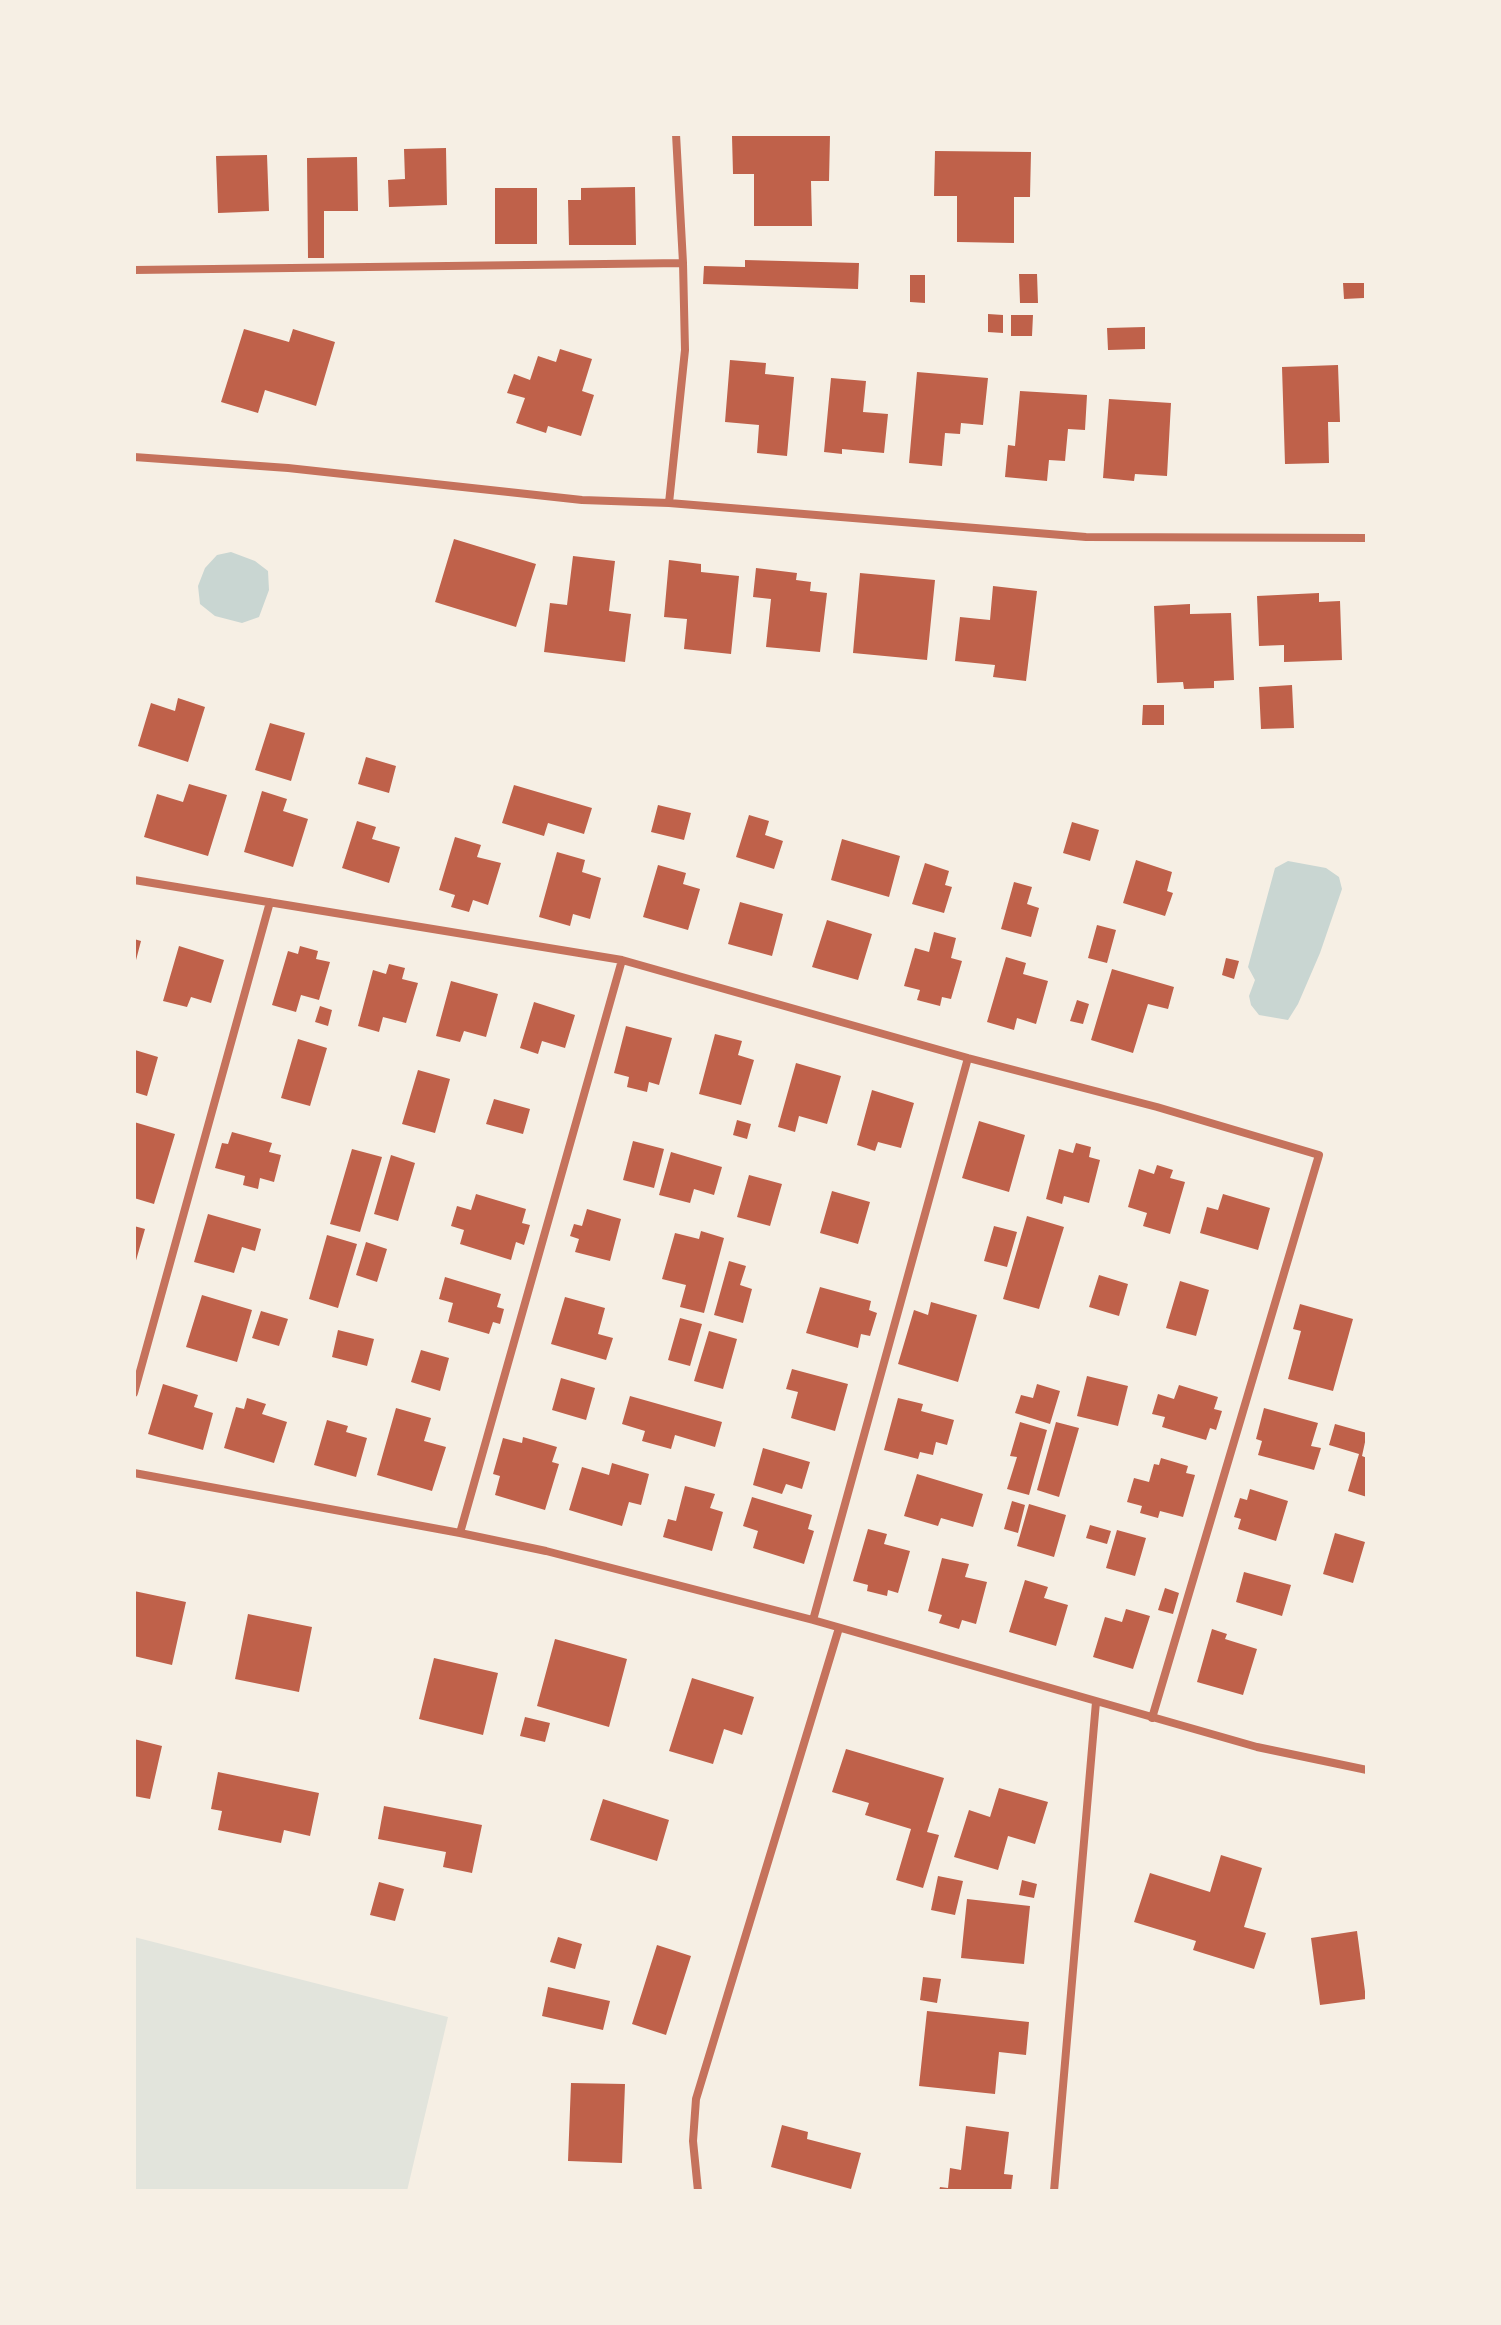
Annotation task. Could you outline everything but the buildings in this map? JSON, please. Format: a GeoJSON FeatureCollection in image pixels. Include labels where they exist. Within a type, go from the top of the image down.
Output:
{"type":"FeatureCollection","features":[{"type":"Feature","properties":{"kind":"street"},"geometry":{"type":"LineString","coordinates":[[669,503],[685,350],[676,134]]}},
{"type":"Feature","properties":{"kind":"street"},"geometry":{"type":"LineString","coordinates":[[134,270],[683,263]]}},
{"type":"Feature","properties":{"kind":"street"},"geometry":{"type":"LineString","coordinates":[[134,457],[288,468],[582,500],[669,503],[1086,537],[1367,538]]}},
{"type":"Feature","properties":{"kind":"street"},"geometry":{"type":"LineString","coordinates":[[134,880],[622,960],[968,1058],[1157,1107],[1319,1155],[1152,1718]]}},
{"type":"Feature","properties":{"kind":"street"},"geometry":{"type":"LineString","coordinates":[[134,1393],[270,902]]}},
{"type":"Feature","properties":{"kind":"street"},"geometry":{"type":"LineString","coordinates":[[460,1533],[622,960]]}},
{"type":"Feature","properties":{"kind":"street"},"geometry":{"type":"LineString","coordinates":[[813,1620],[968,1058]]}},
{"type":"Feature","properties":{"kind":"street"},"geometry":{"type":"LineString","coordinates":[[134,1473],[546,1551],[813,1620],[1257,1747],[1367,1770]]}},
{"type":"Feature","properties":{"kind":"street"},"geometry":{"type":"LineString","coordinates":[[698,2191],[693,2141],[696,2099],[839,1628]]}},
{"type":"Feature","properties":{"kind":"street"},"geometry":{"type":"LineString","coordinates":[[1054,2191],[1096,1702]]}},
{"type":"Feature","properties":{"kind":"shaded area"},"geometry":{"type":"Polygon","coordinates":[[[231,552],[255,561],[268,571],[269,590],[259,617],[242,623],[215,616],[200,604],[198,586],[205,568],[217,555],[231,552]]]}},
{"type":"Feature","properties":{"kind":"shaded area"},"geometry":{"type":"Polygon","coordinates":[[[1288,861],[1326,868],[1339,877],[1342,889],[1320,953],[1288,1020],[1259,1015],[1251,1005],[1249,996],[1255,980],[1248,967],[1275,868],[1288,861]]]}},
{"type":"Feature","properties":{"kind":"shaded area"},"geometry":{"type":"Polygon","coordinates":[[[134,1937],[448,2017],[407,2191],[134,2191],[134,1937]]]}}]}
